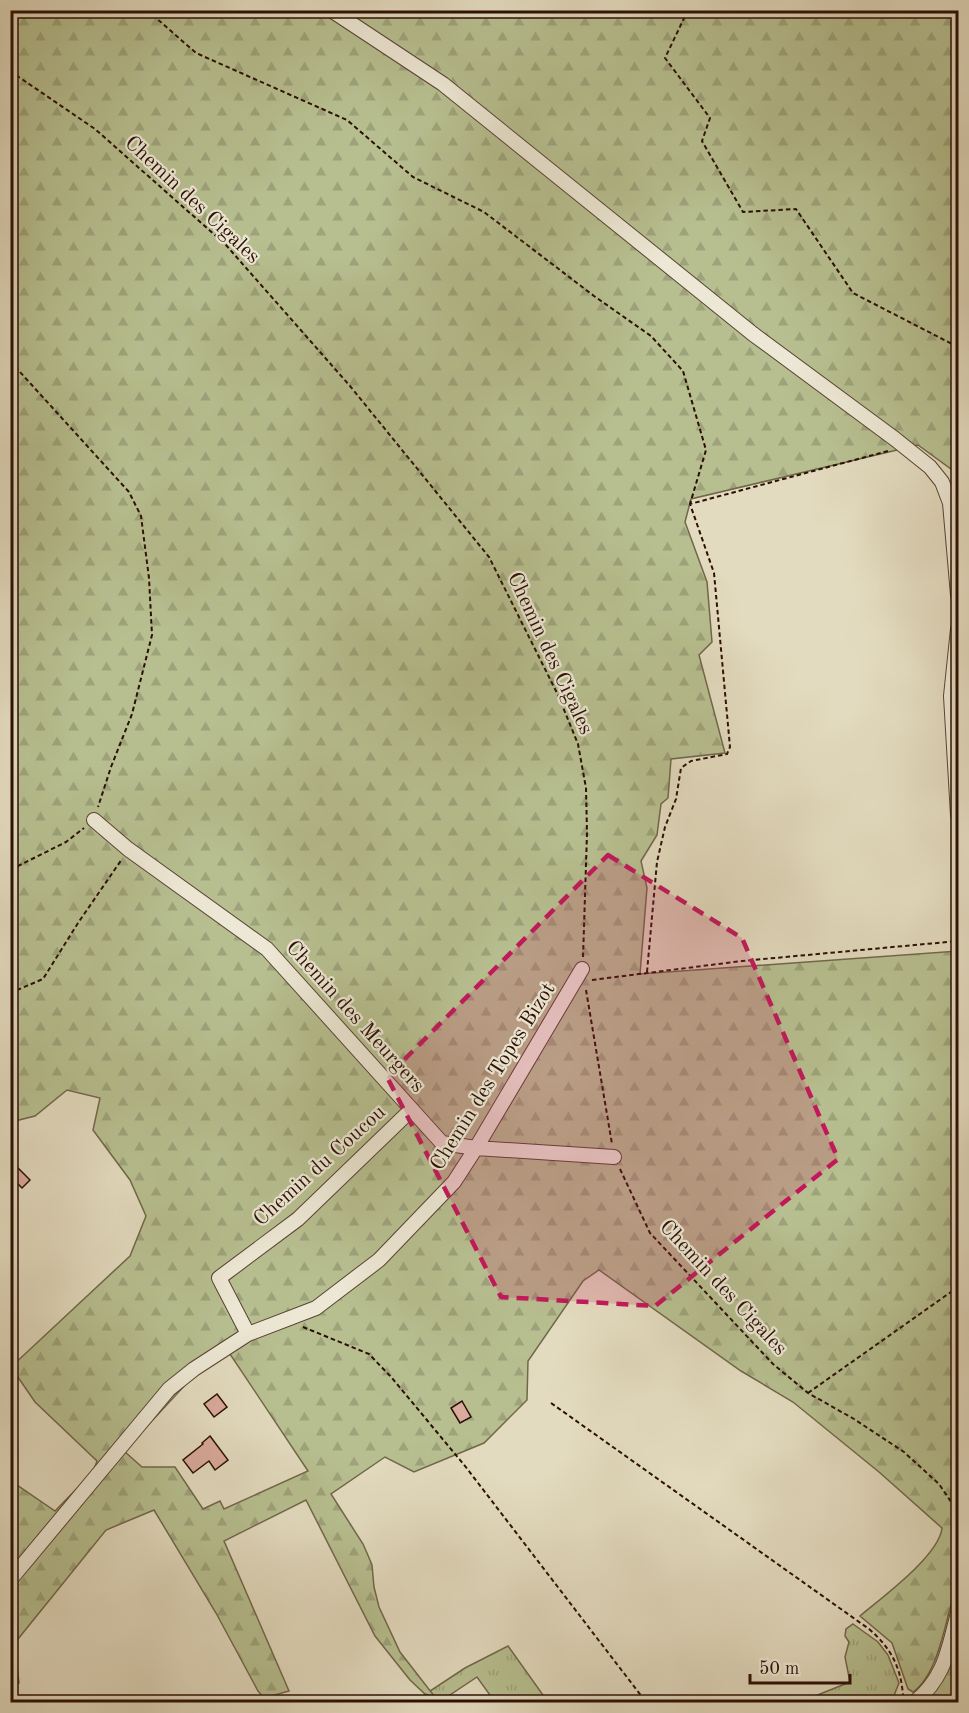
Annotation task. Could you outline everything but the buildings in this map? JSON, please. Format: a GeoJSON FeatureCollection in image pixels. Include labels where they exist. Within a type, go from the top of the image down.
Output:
{"type":"FeatureCollection","features":[{"type":"Feature","properties":{"kind":"street"},"geometry":{"type":"LineString","coordinates":[[331,10],[443,84],[753,334],[905,446],[936,474],[948,496],[958,595]]}},
{"type":"Feature","properties":{"kind":"street"},"geometry":{"type":"LineString","coordinates":[[958,629],[951,696],[958,815]]}},
{"type":"Feature","properties":{"kind":"street","name":"Chemin des Meurgers"},"geometry":{"type":"LineString","coordinates":[[94,820],[128,849],[267,950],[442,1143],[476,1148],[614,1156]]}},
{"type":"Feature","properties":{"kind":"street","name":"Chemin des Topes Bizot"},"geometry":{"type":"LineString","coordinates":[[10,1580],[169,1389],[194,1369],[248,1334],[316,1308],[379,1260],[454,1182],[583,975]]}},
{"type":"Feature","properties":{"kind":"street","name":"Chemin du Coucou"},"geometry":{"type":"LineString","coordinates":[[248,1334],[219,1278],[298,1219],[411,1110]]}},
{"type":"Feature","properties":{"kind":"street"},"geometry":{"type":"LineString","coordinates":[[909,1701],[928,1691],[938,1676],[945,1662],[958,1613]]}},
{"type":"Feature","properties":{"kind":"path"},"geometry":{"type":"LineString","coordinates":[[147,10],[196,53],[347,120],[413,177],[484,212],[594,296],[651,336],[683,371],[706,450],[690,504],[714,573],[730,747],[727,754],[692,761],[681,768],[676,799],[665,827],[657,862],[647,972]]}},
{"type":"Feature","properties":{"kind":"path"},"geometry":{"type":"LineString","coordinates":[[688,10],[664,58],[710,118],[702,141],[743,212],[796,209],[853,293],[954,345],[958,339]]}},
{"type":"Feature","properties":{"kind":"path"},"geometry":{"type":"LineString","coordinates":[[942,10],[958,23]]}},
{"type":"Feature","properties":{"kind":"path","name":"Chemin des Cigales"},"geometry":{"type":"LineString","coordinates":[[10,71],[95,129],[225,244],[350,386],[489,556],[558,695],[578,744],[586,788],[587,833],[583,975],[614,1156],[650,1233],[773,1364],[808,1393],[854,1419],[904,1452],[939,1484],[958,1512]]}},
{"type":"Feature","properties":{"kind":"path"},"geometry":{"type":"LineString","coordinates":[[10,361],[129,492],[141,516],[149,578],[152,635],[132,714],[111,767],[94,820],[66,842],[18,866],[10,866]]}},
{"type":"Feature","properties":{"kind":"path"},"geometry":{"type":"LineString","coordinates":[[690,504],[905,446]]}},
{"type":"Feature","properties":{"kind":"path"},"geometry":{"type":"LineString","coordinates":[[10,993],[43,979],[128,849]]}},
{"type":"Feature","properties":{"kind":"path"},"geometry":{"type":"LineString","coordinates":[[583,975],[647,972],[958,941]]}},
{"type":"Feature","properties":{"kind":"path"},"geometry":{"type":"LineString","coordinates":[[808,1393],[958,1287]]}},
{"type":"Feature","properties":{"kind":"path"},"geometry":{"type":"LineString","coordinates":[[283,1321],[338,1340],[369,1354],[465,1466],[646,1702]]}},
{"type":"Feature","properties":{"kind":"path"},"geometry":{"type":"LineString","coordinates":[[550,1403],[869,1629],[882,1640],[894,1658],[909,1701]]}},
{"type":"Feature","properties":{"kind":"highlighted area"},"geometry":{"type":"Polygon","coordinates":[[[608,855],[742,938],[838,1159],[655,1306],[501,1297],[387,1077],[608,855]]]}},
{"type":"Feature","properties":{"kind":"green space"},"geometry":{"type":"Polygon","coordinates":[[[11,11],[958,11],[958,461],[951,469],[918,445],[691,499],[685,522],[707,582],[712,642],[699,655],[725,753],[671,759],[668,798],[661,804],[657,835],[641,861],[647,888],[640,974],[958,951],[958,1581],[942,1641],[930,1671],[922,1683],[913,1692],[908,1689],[892,1643],[860,1616],[908,1576],[931,1551],[942,1528],[879,1472],[793,1402],[741,1371],[599,1270],[583,1281],[528,1361],[527,1400],[484,1443],[414,1472],[385,1457],[331,1494],[367,1553],[372,1565],[379,1607],[400,1652],[435,1697],[425,1694],[410,1680],[375,1636],[306,1500],[224,1541],[289,1691],[264,1698],[258,1691],[216,1613],[154,1510],[106,1530],[14,1644],[19,1683],[11,1687],[11,1481],[55,1511],[93,1472],[97,1461],[35,1402],[11,1367],[130,1256],[146,1216],[130,1180],[93,1130],[100,1098],[67,1090],[35,1116],[11,1122],[11,11]],[[228,1351],[187,1383],[124,1451],[142,1467],[175,1467],[203,1509],[220,1501],[224,1509],[308,1471],[228,1351]]]}},
{"type":"Feature","properties":{"kind":"green space"},"geometry":{"type":"Polygon","coordinates":[[[853,1624],[878,1642],[888,1655],[899,1683],[893,1698],[889,1702],[800,1702],[850,1682],[845,1657],[849,1642],[845,1636],[846,1629],[853,1624]]]}},
{"type":"Feature","properties":{"kind":"green space"},"geometry":{"type":"Polygon","coordinates":[[[958,1635],[958,1702],[924,1702],[940,1683],[958,1635]]]}},
{"type":"Feature","properties":{"kind":"green space"},"geometry":{"type":"Polygon","coordinates":[[[508,1646],[548,1702],[495,1702],[477,1677],[447,1697],[444,1702],[424,1700],[425,1694],[434,1697],[430,1691],[465,1668],[508,1646]]]}}]}
